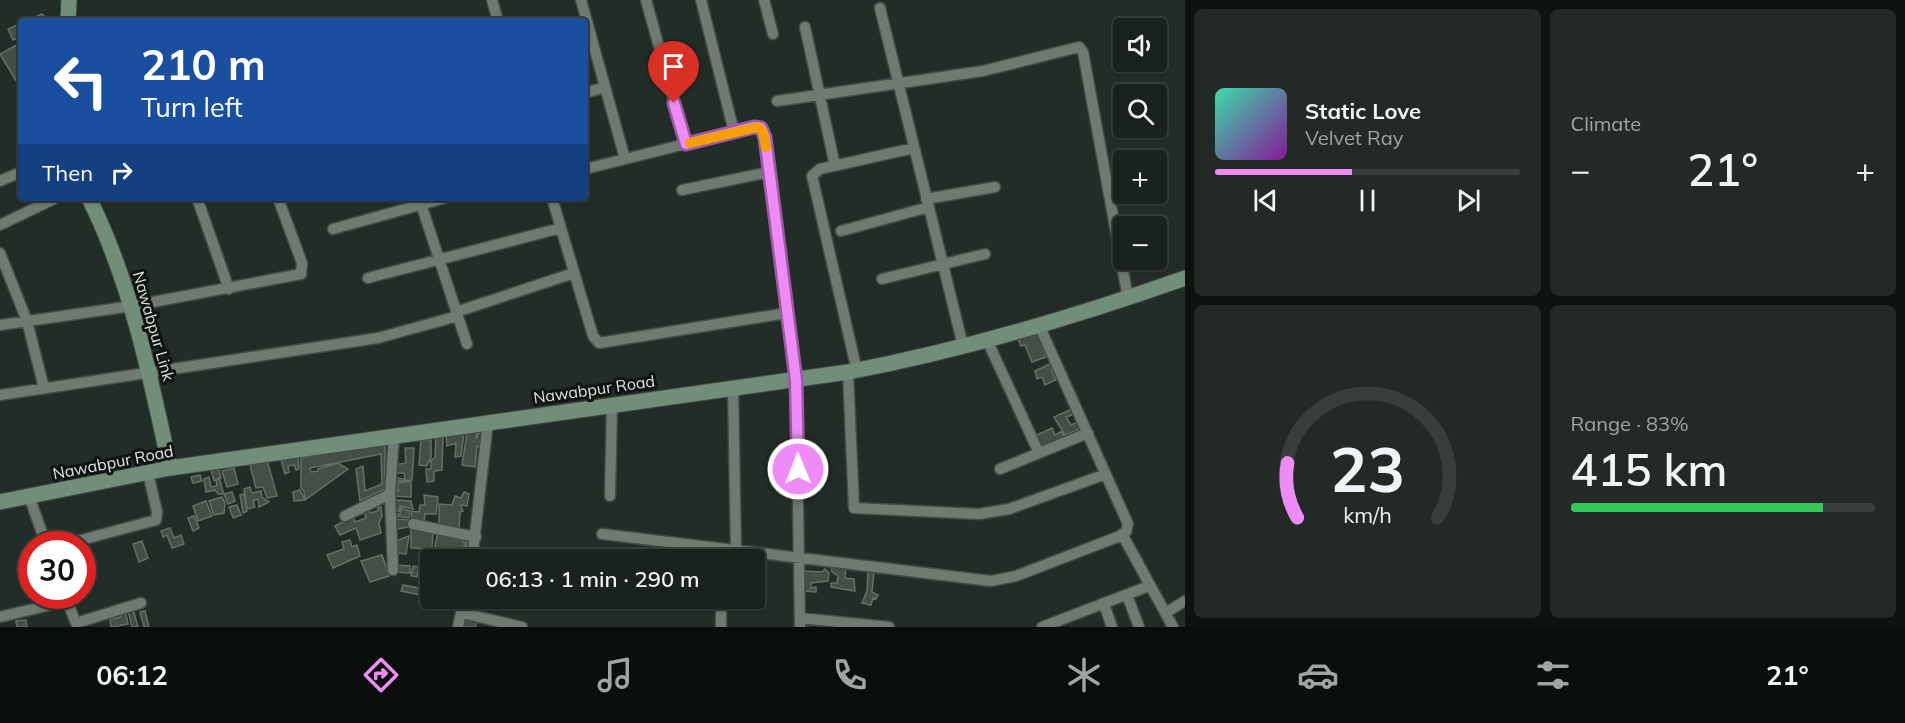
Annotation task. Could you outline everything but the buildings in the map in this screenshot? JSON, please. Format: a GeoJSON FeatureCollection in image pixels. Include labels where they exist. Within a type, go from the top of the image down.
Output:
{"type":"FeatureCollection","features":[{"type":"Feature","properties":{"kind":"street"},"geometry":{"type":"LineString","coordinates":[[68,18],[69,0]]}},
{"type":"Feature","properties":{"kind":"street"},"geometry":{"type":"LineString","coordinates":[[492,0],[497,18]]}},
{"type":"Feature","properties":{"kind":"street"},"geometry":{"type":"LineString","coordinates":[[581,0],[584,18]]}},
{"type":"Feature","properties":{"kind":"street"},"geometry":{"type":"LineString","coordinates":[[646,0],[686,144]]}},
{"type":"Feature","properties":{"kind":"street"},"geometry":{"type":"LineString","coordinates":[[701,0],[734,132]]}},
{"type":"Feature","properties":{"kind":"street"},"geometry":{"type":"LineString","coordinates":[[764,0],[773,34]]}},
{"type":"Feature","properties":{"kind":"street"},"geometry":{"type":"LineString","coordinates":[[880,8],[963,346]]}},
{"type":"Feature","properties":{"kind":"street"},"geometry":{"type":"LineString","coordinates":[[805,27],[818,95],[836,166]]}},
{"type":"Feature","properties":{"kind":"street"},"geometry":{"type":"LineString","coordinates":[[588,38],[605,87],[625,159]]}},
{"type":"Feature","properties":{"kind":"street"},"geometry":{"type":"LineString","coordinates":[[777,101],[983,71],[1075,46],[1082,49],[1128,298]]}},
{"type":"Feature","properties":{"kind":"street"},"geometry":{"type":"LineString","coordinates":[[588,92],[605,87]]}},
{"type":"Feature","properties":{"kind":"street"},"geometry":{"type":"LineString","coordinates":[[588,168],[754,127],[761,128],[765,137],[796,380],[800,622],[889,627]]}},
{"type":"Feature","properties":{"kind":"street"},"geometry":{"type":"LineString","coordinates":[[914,148],[814,171],[812,176],[853,372],[854,508],[978,514],[999,512],[1106,474]]}},
{"type":"Feature","properties":{"kind":"street"},"geometry":{"type":"LineString","coordinates":[[682,190],[769,172]]}},
{"type":"Feature","properties":{"kind":"street"},"geometry":{"type":"LineString","coordinates":[[0,181],[18,173]]}},
{"type":"Feature","properties":{"kind":"street"},"geometry":{"type":"LineString","coordinates":[[841,231],[928,203],[995,187]]}},
{"type":"Feature","properties":{"kind":"street"},"geometry":{"type":"LineString","coordinates":[[0,225],[50,201]]}},
{"type":"Feature","properties":{"kind":"street","name":"Nawabpur Link"},"geometry":{"type":"LineString","coordinates":[[90,201],[107,236],[132,306],[150,371],[170,468]]}},
{"type":"Feature","properties":{"kind":"street"},"geometry":{"type":"LineString","coordinates":[[197,201],[229,289]]}},
{"type":"Feature","properties":{"kind":"street"},"geometry":{"type":"LineString","coordinates":[[0,325],[132,306],[297,275],[303,271],[279,201]]}},
{"type":"Feature","properties":{"kind":"street"},"geometry":{"type":"LineString","coordinates":[[333,229],[420,201],[467,344]]}},
{"type":"Feature","properties":{"kind":"street"},"geometry":{"type":"LineString","coordinates":[[553,201],[595,340],[599,343],[787,312]]}},
{"type":"Feature","properties":{"kind":"street"},"geometry":{"type":"LineString","coordinates":[[368,278],[561,228]]}},
{"type":"Feature","properties":{"kind":"street"},"geometry":{"type":"LineString","coordinates":[[0,253],[27,321],[44,388]]}},
{"type":"Feature","properties":{"kind":"street"},"geometry":{"type":"LineString","coordinates":[[882,279],[985,254]]}},
{"type":"Feature","properties":{"kind":"street"},"geometry":{"type":"LineString","coordinates":[[0,395],[378,338],[457,314],[574,273]]}},
{"type":"Feature","properties":{"kind":"street","name":"Nawabpur Road"},"geometry":{"type":"LineString","coordinates":[[0,502],[170,468],[853,372],[987,340],[1128,298],[1185,278]]}},
{"type":"Feature","properties":{"kind":"street"},"geometry":{"type":"LineString","coordinates":[[765,555],[991,581],[1016,576],[1122,534],[1128,524],[1039,325]]}},
{"type":"Feature","properties":{"kind":"street"},"geometry":{"type":"LineString","coordinates":[[987,340],[1039,453]]}},
{"type":"Feature","properties":{"kind":"street"},"geometry":{"type":"LineString","coordinates":[[733,388],[736,549]]}},
{"type":"Feature","properties":{"kind":"street"},"geometry":{"type":"LineString","coordinates":[[610,496],[612,405]]}},
{"type":"Feature","properties":{"kind":"street"},"geometry":{"type":"LineString","coordinates":[[474,549],[488,422]]}},
{"type":"Feature","properties":{"kind":"street"},"geometry":{"type":"LineString","coordinates":[[1000,469],[1088,433]]}},
{"type":"Feature","properties":{"kind":"street"},"geometry":{"type":"LineString","coordinates":[[393,570],[390,494],[394,435]]}},
{"type":"Feature","properties":{"kind":"street"},"geometry":{"type":"LineString","coordinates":[[96,536],[156,520],[157,512],[148,473]]}},
{"type":"Feature","properties":{"kind":"street"},"geometry":{"type":"LineString","coordinates":[[345,516],[390,494]]}},
{"type":"Feature","properties":{"kind":"street"},"geometry":{"type":"LineString","coordinates":[[29,496],[41,531]]}},
{"type":"Feature","properties":{"kind":"street"},"geometry":{"type":"LineString","coordinates":[[413,524],[476,537]]}},
{"type":"Feature","properties":{"kind":"street"},"geometry":{"type":"LineString","coordinates":[[602,534],[692,549]]}},
{"type":"Feature","properties":{"kind":"street"},"geometry":{"type":"LineString","coordinates":[[1122,534],[1173,627]]}},
{"type":"Feature","properties":{"kind":"street"},"geometry":{"type":"LineString","coordinates":[[1042,627],[1056,625],[1149,586]]}},
{"type":"Feature","properties":{"kind":"street"},"geometry":{"type":"LineString","coordinates":[[1127,595],[1139,627]]}},
{"type":"Feature","properties":{"kind":"street"},"geometry":{"type":"LineString","coordinates":[[1165,613],[1185,602]]}},
{"type":"Feature","properties":{"kind":"street"},"geometry":{"type":"LineString","coordinates":[[70,609],[76,623],[141,603]]}},
{"type":"Feature","properties":{"kind":"street"},"geometry":{"type":"LineString","coordinates":[[1104,604],[1112,627]]}},
{"type":"Feature","properties":{"kind":"street"},"geometry":{"type":"LineString","coordinates":[[0,617],[28,609]]}},
{"type":"Feature","properties":{"kind":"street"},"geometry":{"type":"LineString","coordinates":[[458,627],[463,609]]}},
{"type":"Feature","properties":{"kind":"street"},"geometry":{"type":"LineString","coordinates":[[721,627],[722,609]]}},
{"type":"Feature","properties":{"kind":"street"},"geometry":{"type":"LineString","coordinates":[[462,613],[522,627]]}},
{"type":"Feature","properties":{"kind":"slow traffic"},"geometry":{"type":"LineString","coordinates":[[690,143],[758,127],[761,128],[765,137],[766,147]]}},
{"type":"Feature","properties":{"kind":"route"},"geometry":{"type":"LineString","coordinates":[[674,103],[686,144],[754,127],[761,128],[765,137],[796,380],[798,469]]}}]}
